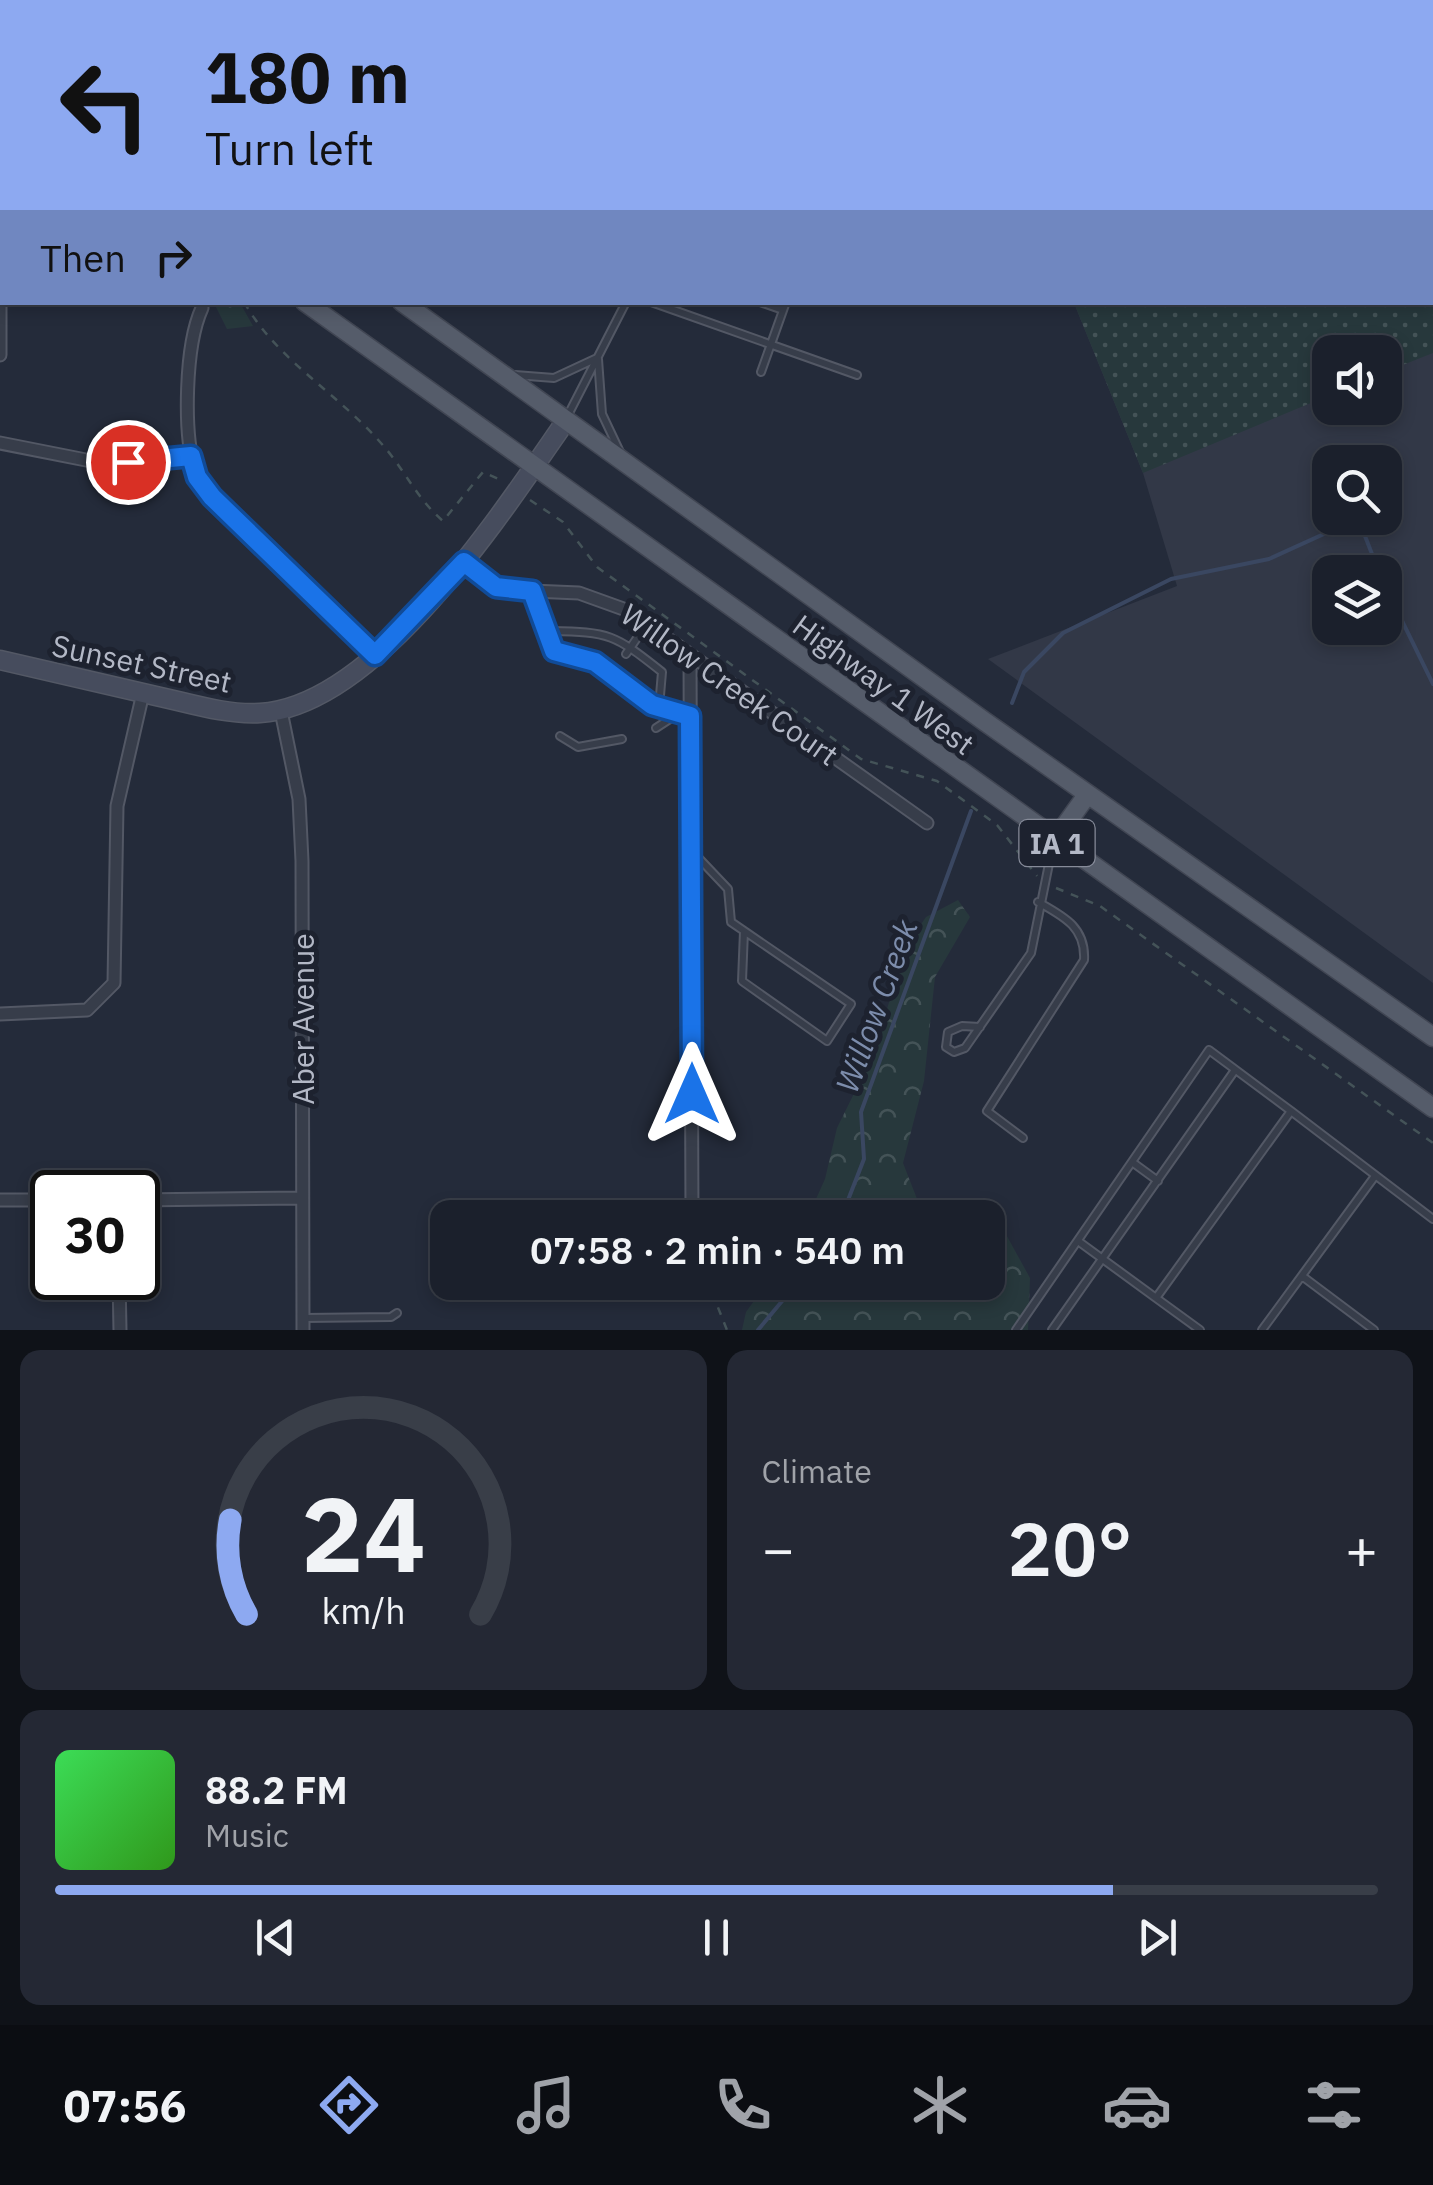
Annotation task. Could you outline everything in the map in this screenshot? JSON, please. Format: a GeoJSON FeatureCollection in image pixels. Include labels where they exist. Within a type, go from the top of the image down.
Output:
{"type":"FeatureCollection","features":[{"type":"Feature","properties":{"kind":"main road","name":"Highway 1 West"},"geometry":{"type":"LineString","coordinates":[[309,305],[1054,841],[1433,1108]]}},
{"type":"Feature","properties":{"kind":"main road","name":"Highway 1 West"},"geometry":{"type":"LineString","coordinates":[[406,305],[626,466],[1433,1038]]}},
{"type":"Feature","properties":{"kind":"main road"},"geometry":{"type":"LineString","coordinates":[[1054,841],[1087,795]]}},
{"type":"Feature","properties":{"kind":"street"},"geometry":{"type":"LineString","coordinates":[[0,298],[0,355]]}},
{"type":"Feature","properties":{"kind":"street"},"geometry":{"type":"LineString","coordinates":[[202,308],[190,342],[191,456],[197,477],[212,497],[375,655]]}},
{"type":"Feature","properties":{"kind":"street","name":"Sunset Street"},"geometry":{"type":"LineString","coordinates":[[0,660],[234,712],[281,710],[336,688],[375,655],[464,562],[565,422]]}},
{"type":"Feature","properties":{"kind":"street"},"geometry":{"type":"LineString","coordinates":[[0,444],[91,460],[191,456]]}},
{"type":"Feature","properties":{"kind":"street","name":"Willow Creek Court"},"geometry":{"type":"LineString","coordinates":[[464,562],[496,587],[597,597],[646,624],[928,822]]}},
{"type":"Feature","properties":{"kind":"street"},"geometry":{"type":"LineString","coordinates":[[690,655],[684,714],[691,850],[692,1200]]}},
{"type":"Feature","properties":{"kind":"street"},"geometry":{"type":"LineString","coordinates":[[0,1014],[87,1010],[114,983],[117,806],[142,693]]}},
{"type":"Feature","properties":{"kind":"street","name":"Aber Avenue"},"geometry":{"type":"LineString","coordinates":[[281,710],[299,798],[302,843],[303,1324]]}},
{"type":"Feature","properties":{"kind":"street"},"geometry":{"type":"LineString","coordinates":[[160,1200],[302,1198]]}},
{"type":"Feature","properties":{"kind":"street"},"geometry":{"type":"LineString","coordinates":[[0,1200],[30,1200]]}},
{"type":"Feature","properties":{"kind":"street"},"geometry":{"type":"LineString","coordinates":[[120,1300],[120,1330]]}},
{"type":"Feature","properties":{"kind":"lane"},"geometry":{"type":"LineString","coordinates":[[565,422],[624,305]]}},
{"type":"Feature","properties":{"kind":"lane"},"geometry":{"type":"LineString","coordinates":[[660,305],[857,375]]}},
{"type":"Feature","properties":{"kind":"lane"},"geometry":{"type":"LineString","coordinates":[[762,372],[784,306]]}},
{"type":"Feature","properties":{"kind":"lane"},"geometry":{"type":"LineString","coordinates":[[496,372],[540,380],[574,372],[598,358]]}},
{"type":"Feature","properties":{"kind":"lane"},"geometry":{"type":"LineString","coordinates":[[598,358],[602,414],[626,466]]}},
{"type":"Feature","properties":{"kind":"lane"},"geometry":{"type":"LineString","coordinates":[[532,591],[550,631],[554,651],[576,654],[658,707],[684,714]]}},
{"type":"Feature","properties":{"kind":"lane"},"geometry":{"type":"LineString","coordinates":[[628,652],[646,624]]}},
{"type":"Feature","properties":{"kind":"lane"},"geometry":{"type":"LineString","coordinates":[[550,631],[606,633],[628,652],[662,672],[658,707]]}},
{"type":"Feature","properties":{"kind":"lane"},"geometry":{"type":"LineString","coordinates":[[656,728],[684,714]]}},
{"type":"Feature","properties":{"kind":"lane"},"geometry":{"type":"LineString","coordinates":[[560,736],[578,747],[598,747],[622,739]]}},
{"type":"Feature","properties":{"kind":"lane"},"geometry":{"type":"LineString","coordinates":[[980,1027],[962,1026],[948,1032],[946,1047],[954,1052],[965,1048],[980,1027],[1031,953],[1038,902],[1054,841]]}},
{"type":"Feature","properties":{"kind":"lane"},"geometry":{"type":"LineString","coordinates":[[691,850],[728,889],[731,922],[852,1004],[827,1041],[742,980],[744,931]]}},
{"type":"Feature","properties":{"kind":"lane"},"geometry":{"type":"LineString","coordinates":[[1023,1138],[987,1111],[1084,960],[1078,930],[1068,919],[1038,902]]}},
{"type":"Feature","properties":{"kind":"lane"},"geometry":{"type":"LineString","coordinates":[[1029,1330],[1018,1327],[1209,1050],[1433,1219]]}},
{"type":"Feature","properties":{"kind":"lane"},"geometry":{"type":"LineString","coordinates":[[1052,1330],[1236,1070]]}},
{"type":"Feature","properties":{"kind":"lane"},"geometry":{"type":"LineString","coordinates":[[1156,1298],[1291,1111]]}},
{"type":"Feature","properties":{"kind":"lane"},"geometry":{"type":"LineString","coordinates":[[1132,1162],[1158,1181]]}},
{"type":"Feature","properties":{"kind":"lane"},"geometry":{"type":"LineString","coordinates":[[1262,1330],[1375,1176]]}},
{"type":"Feature","properties":{"kind":"lane"},"geometry":{"type":"LineString","coordinates":[[1078,1241],[1200,1330]]}},
{"type":"Feature","properties":{"kind":"lane"},"geometry":{"type":"LineString","coordinates":[[1302,1276],[1374,1330]]}},
{"type":"Feature","properties":{"kind":"lane"},"geometry":{"type":"LineString","coordinates":[[303,1324],[391,1318],[397,1314]]}},
{"type":"Feature","properties":{"kind":"path"},"geometry":{"type":"LineString","coordinates":[[246,305],[267,338],[371,432],[420,500],[444,520],[482,472],[490,472],[563,522],[597,567],[862,759],[937,781],[982,814],[1044,880],[1100,906],[1433,1143]]}},
{"type":"Feature","properties":{"kind":"path"},"geometry":{"type":"LineString","coordinates":[[715,1300],[726,1330]]}},
{"type":"Feature","properties":{"kind":"shaded area"},"geometry":{"type":"Polygon","coordinates":[[[1075,305],[1433,305],[1433,983],[988,659],[1177,586],[1143,473],[1075,305]]]}},
{"type":"Feature","properties":{"kind":"green space"},"geometry":{"type":"Polygon","coordinates":[[[215,305],[241,305],[253,326],[227,329],[215,305]]]}},
{"type":"Feature","properties":{"kind":"green space"},"geometry":{"type":"Polygon","coordinates":[[[1075,305],[1433,305],[1433,353],[1402,365],[1402,335],[1312,335],[1312,403],[1143,473],[1075,305]]]}},
{"type":"Feature","properties":{"kind":"green space"},"geometry":{"type":"Polygon","coordinates":[[[958,900],[970,917],[935,977],[924,1081],[903,1163],[917,1200],[816,1200],[825,1179],[837,1128],[872,1057],[907,945],[926,917],[958,900]]]}},
{"type":"Feature","properties":{"kind":"green space"},"geometry":{"type":"Polygon","coordinates":[[[1005,1233],[1030,1278],[1028,1330],[742,1330],[746,1312],[755,1300],[1005,1300],[1005,1233]]]}},
{"type":"Feature","properties":{"kind":"waterway","name":"Willow Creek"},"geometry":{"type":"LineString","coordinates":[[1012,703],[1024,672],[1063,633],[1171,579],[1269,559],[1322,535]]}},
{"type":"Feature","properties":{"kind":"waterway"},"geometry":{"type":"LineString","coordinates":[[1365,535],[1372,555]]}},
{"type":"Feature","properties":{"kind":"waterway"},"geometry":{"type":"LineString","coordinates":[[1402,621],[1433,684]]}},
{"type":"Feature","properties":{"kind":"waterway","name":"Willow Creek"},"geometry":{"type":"LineString","coordinates":[[848,1200],[864,1159],[861,1112],[971,811]]}},
{"type":"Feature","properties":{"kind":"waterway","name":"Willow Creek"},"geometry":{"type":"LineString","coordinates":[[758,1330],[783,1300]]}},
{"type":"Feature","properties":{"kind":"route"},"geometry":{"type":"LineString","coordinates":[[128,462],[191,456],[197,477],[212,497],[375,655],[464,562],[496,587],[532,591],[550,631],[554,651],[595,662],[652,705],[690,716],[692,1094]]}}]}
